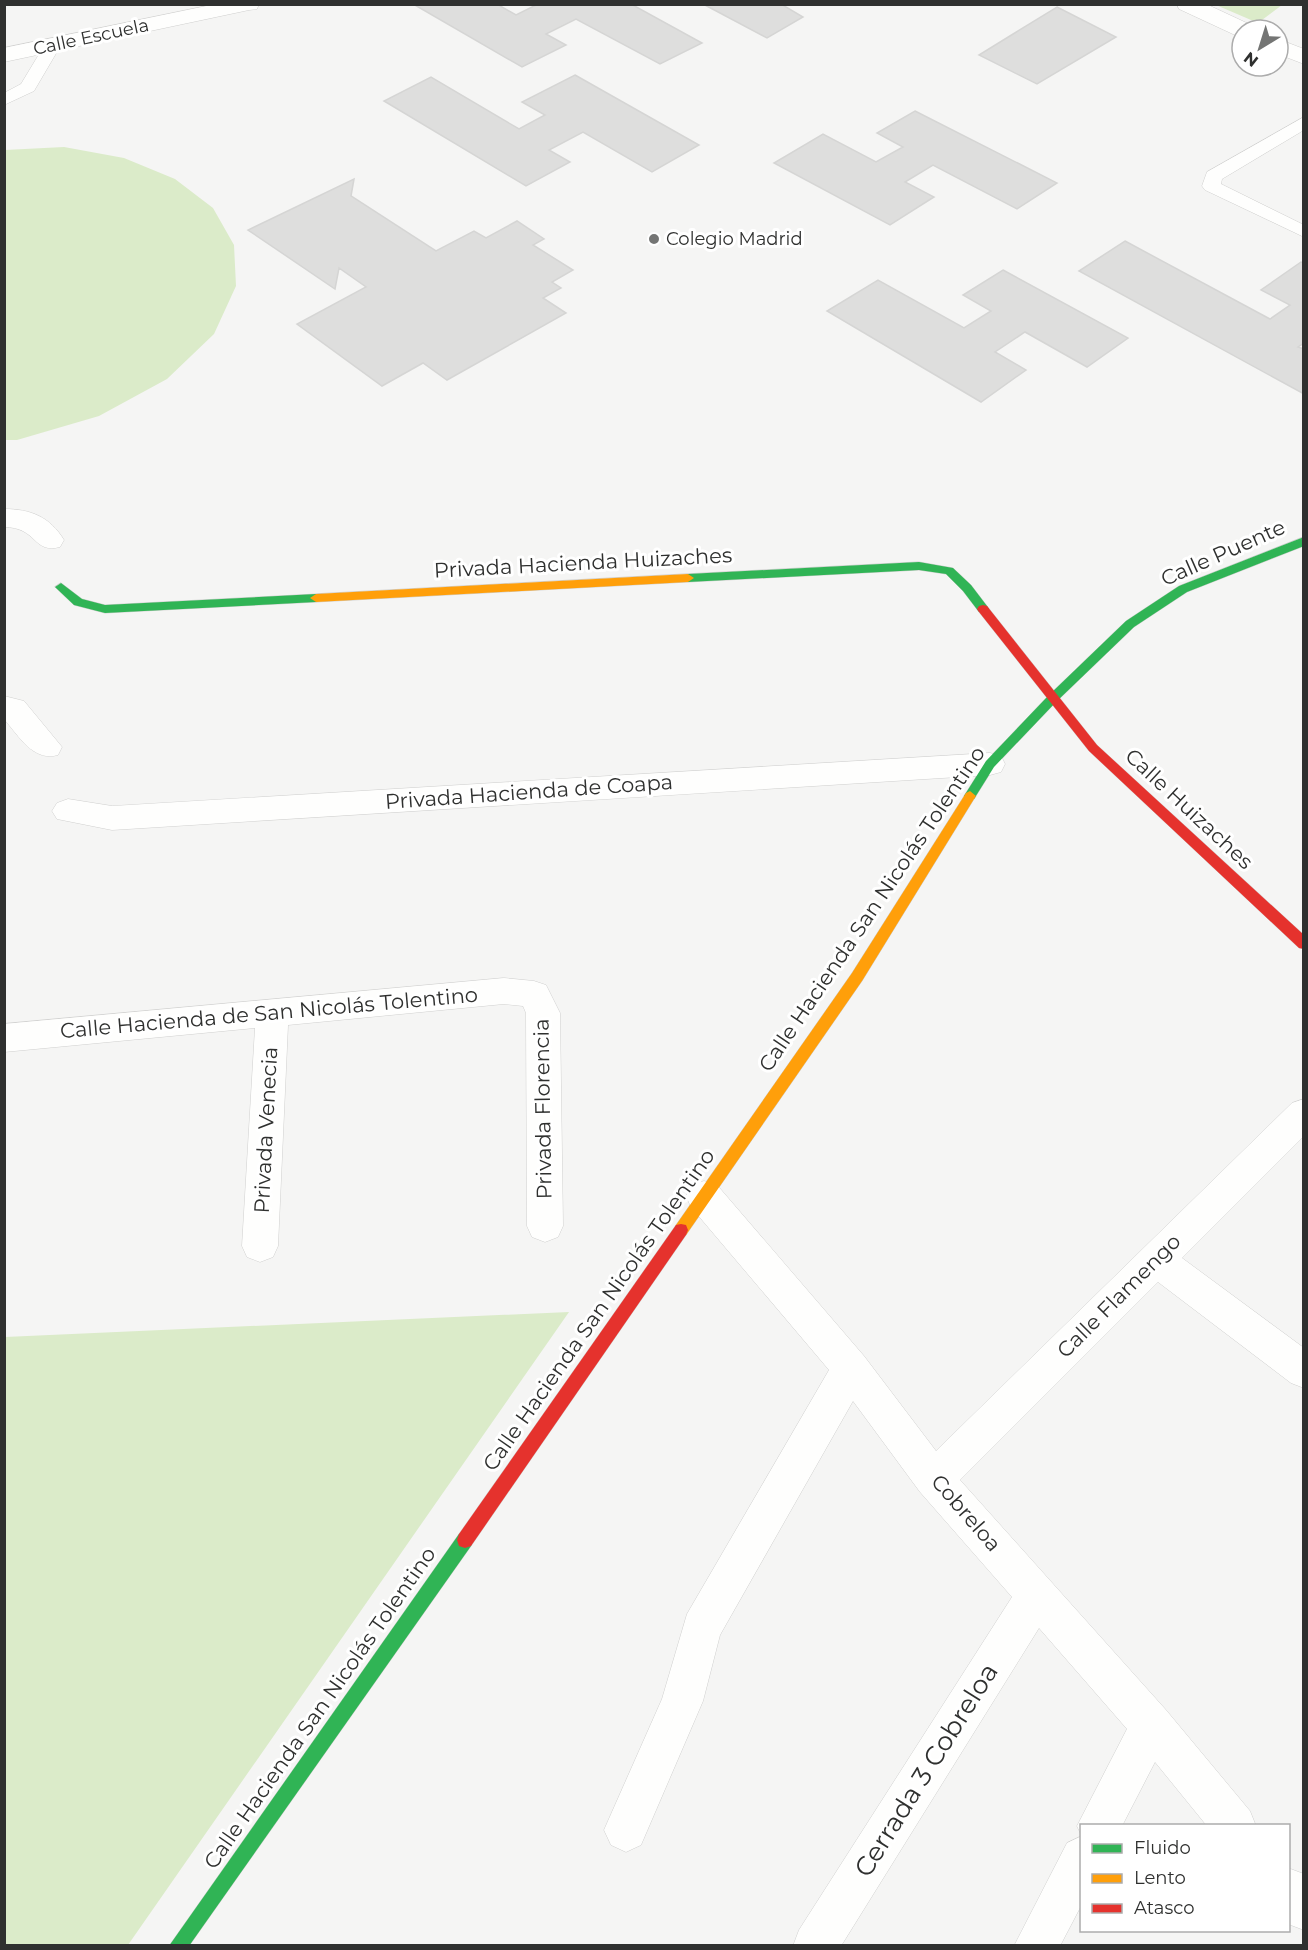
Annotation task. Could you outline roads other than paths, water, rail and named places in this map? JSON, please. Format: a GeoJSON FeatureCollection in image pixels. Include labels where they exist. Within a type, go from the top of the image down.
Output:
{"type":"FeatureCollection","features":[{"type":"Feature","properties":{"kind":"street","name":"Calle Escuela"},"geometry":{"type":"LineString","coordinates":[[4,54],[249,4]]}},
{"type":"Feature","properties":{"kind":"street"},"geometry":{"type":"LineString","coordinates":[[1187,4],[1230,24]]}},
{"type":"Feature","properties":{"kind":"street"},"geometry":{"type":"LineString","coordinates":[[1290,51],[1304,57]]}},
{"type":"Feature","properties":{"kind":"street"},"geometry":{"type":"LineString","coordinates":[[4,518],[22,517],[40,526],[50,540]]}},
{"type":"Feature","properties":{"kind":"street","name":"Calle Puente"},"geometry":{"type":"LineString","coordinates":[[1052,699],[1130,624],[1183,589],[1304,541]]}},
{"type":"Feature","properties":{"kind":"street","name":"Privada Hacienda Huizaches"},"geometry":{"type":"LineString","coordinates":[[61,587],[78,603],[105,609],[919,566],[949,571],[967,588],[1052,699]]}},
{"type":"Feature","properties":{"kind":"street","name":"Calle Hacienda San Nicolás Tolentino"},"geometry":{"type":"LineString","coordinates":[[178,1946],[601,1348],[857,977],[990,764],[1052,699]]}},
{"type":"Feature","properties":{"kind":"street","name":"Calle Huizaches"},"geometry":{"type":"LineString","coordinates":[[1052,699],[1093,748],[1304,944]]}},
{"type":"Feature","properties":{"kind":"street"},"geometry":{"type":"LineString","coordinates":[[4,707],[14,710],[48,747]]}},
{"type":"Feature","properties":{"kind":"street","name":"Privada Hacienda de Coapa"},"geometry":{"type":"LineString","coordinates":[[68,811],[112,818],[990,764]]}},
{"type":"Feature","properties":{"kind":"street","name":"Calle Hacienda de San Nicolás Tolentino"},"geometry":{"type":"LineString","coordinates":[[4,1038],[272,1015],[504,991],[534,994]]}},
{"type":"Feature","properties":{"kind":"street","name":"Privada Florencia"},"geometry":{"type":"LineString","coordinates":[[534,994],[543,1013],[545,1226]]}},
{"type":"Feature","properties":{"kind":"street","name":"Privada Venecia"},"geometry":{"type":"LineString","coordinates":[[260,1246],[272,1015]]}},
{"type":"Feature","properties":{"kind":"street","name":"Calle Flamengo"},"geometry":{"type":"LineString","coordinates":[[934,1479],[1304,1113]]}},
{"type":"Feature","properties":{"kind":"street","name":"Cobreloa"},"geometry":{"type":"LineString","coordinates":[[704,1196],[851,1368],[934,1479],[1151,1725],[1233,1824]]}},
{"type":"Feature","properties":{"kind":"street"},"geometry":{"type":"LineString","coordinates":[[1156,1259],[1304,1371]]}},
{"type":"Feature","properties":{"kind":"street"},"geometry":{"type":"LineString","coordinates":[[626,1830],[682,1701],[701,1628],[851,1368]]}},
{"type":"Feature","properties":{"kind":"street","name":"Cerrada 3 Cobreloa"},"geometry":{"type":"LineString","coordinates":[[815,1946],[1037,1594]]}},
{"type":"Feature","properties":{"kind":"street"},"geometry":{"type":"LineString","coordinates":[[1100,1824],[1151,1725]]}},
{"type":"Feature","properties":{"kind":"street"},"geometry":{"type":"LineString","coordinates":[[1036,1946],[1080,1862]]}},
{"type":"Feature","properties":{"kind":"street"},"geometry":{"type":"LineString","coordinates":[[1290,1892],[1304,1908]]}},
{"type":"Feature","properties":{"kind":"lane"},"geometry":{"type":"LineString","coordinates":[[4,100],[28,87],[53,45]]}},
{"type":"Feature","properties":{"kind":"lane"},"geometry":{"type":"LineString","coordinates":[[1304,122],[1213,176],[1211,186],[1304,232]]}},
{"type":"Feature","properties":{"kind":"place","name":"Colegio Madrid"},"geometry":{"type":"Point","coordinates":[654,239]}}]}
